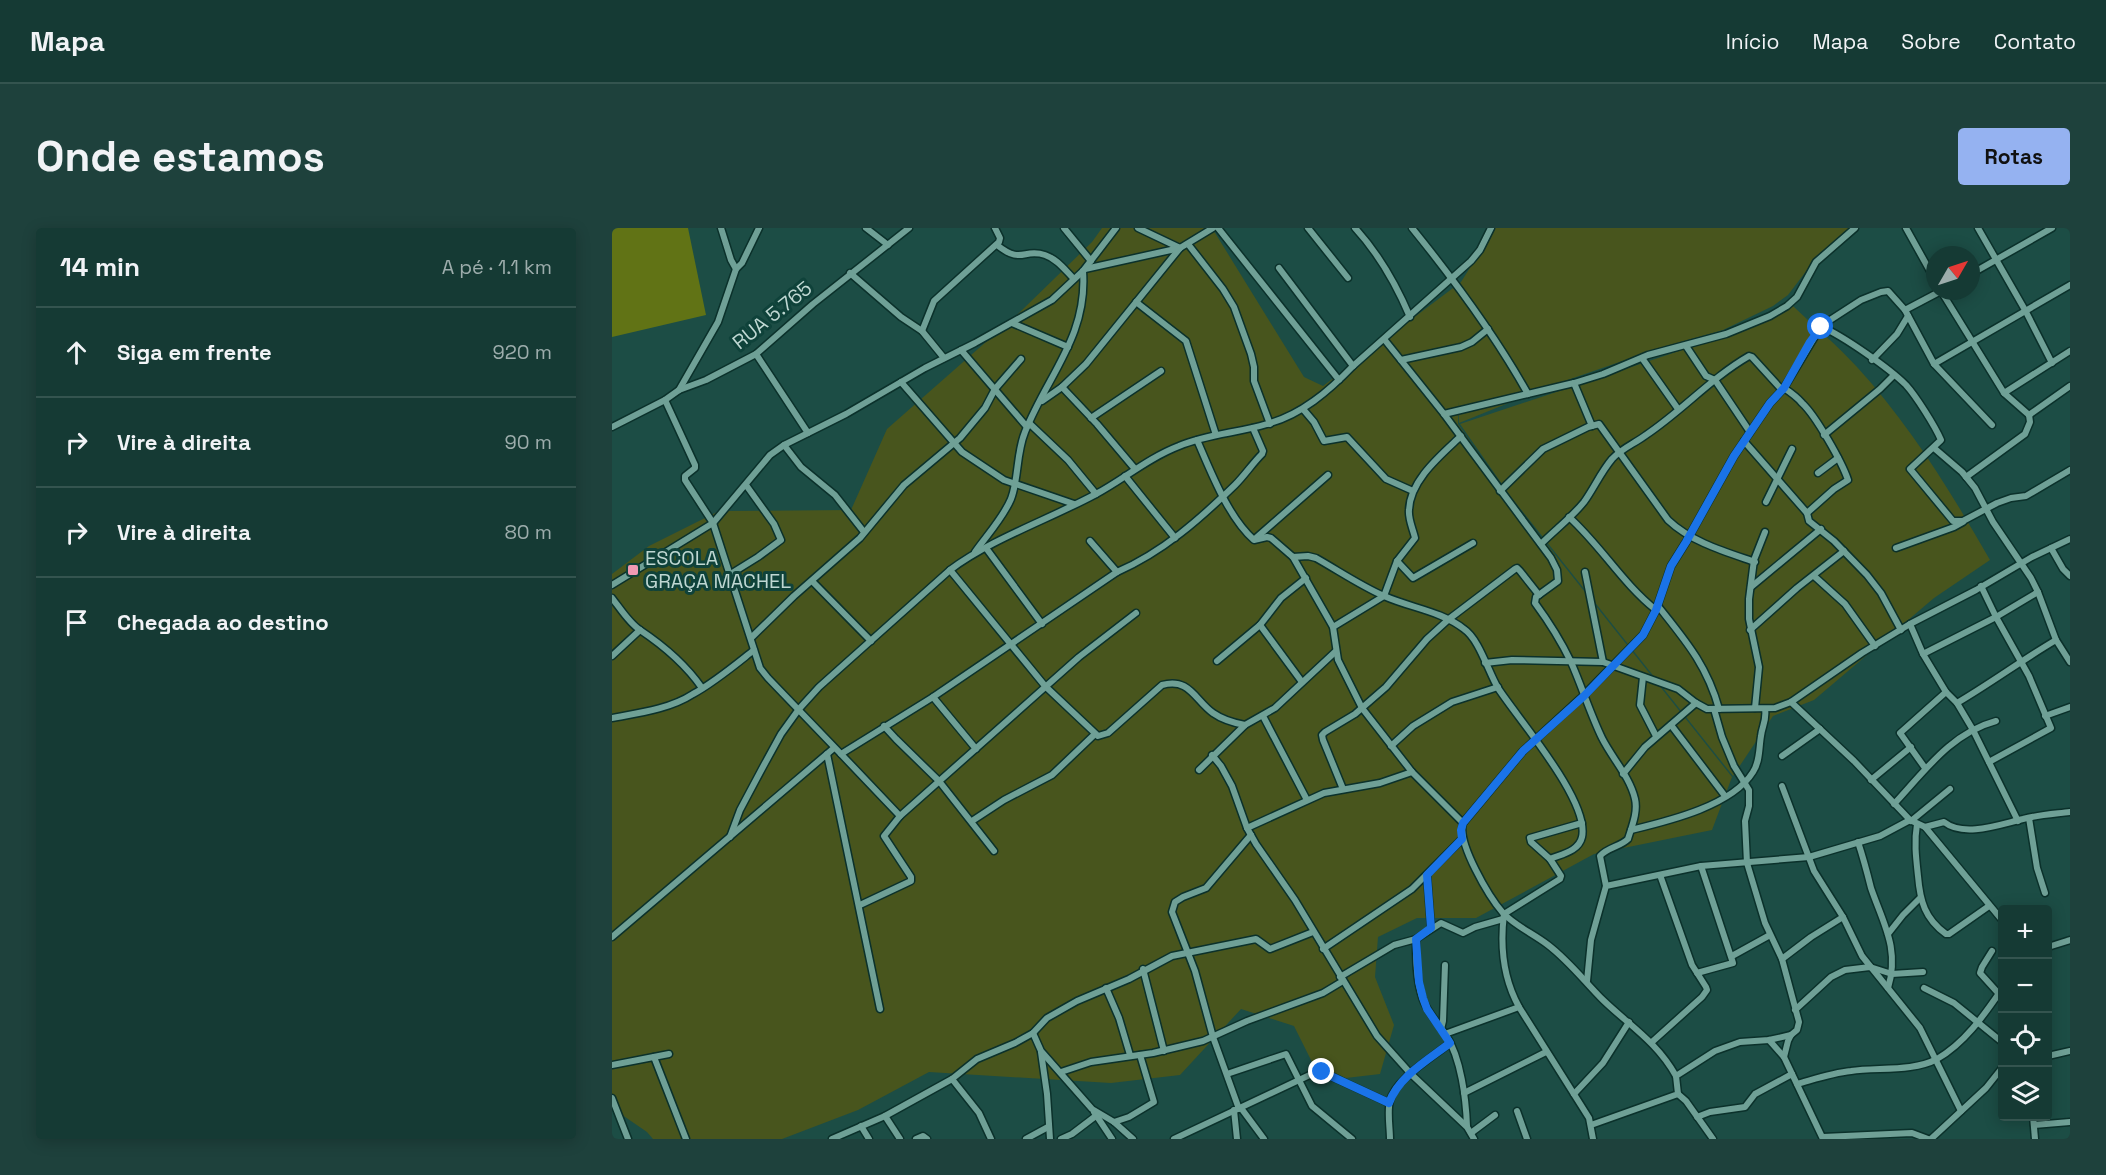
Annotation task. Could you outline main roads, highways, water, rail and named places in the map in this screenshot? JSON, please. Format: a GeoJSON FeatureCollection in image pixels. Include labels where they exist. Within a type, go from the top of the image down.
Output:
{"type":"FeatureCollection","features":[{"type":"Feature","properties":{"kind":"place","name":"ESCOLA GRAÇA MACHEL"},"geometry":{"type":"Point","coordinates":[633,570]}}]}
